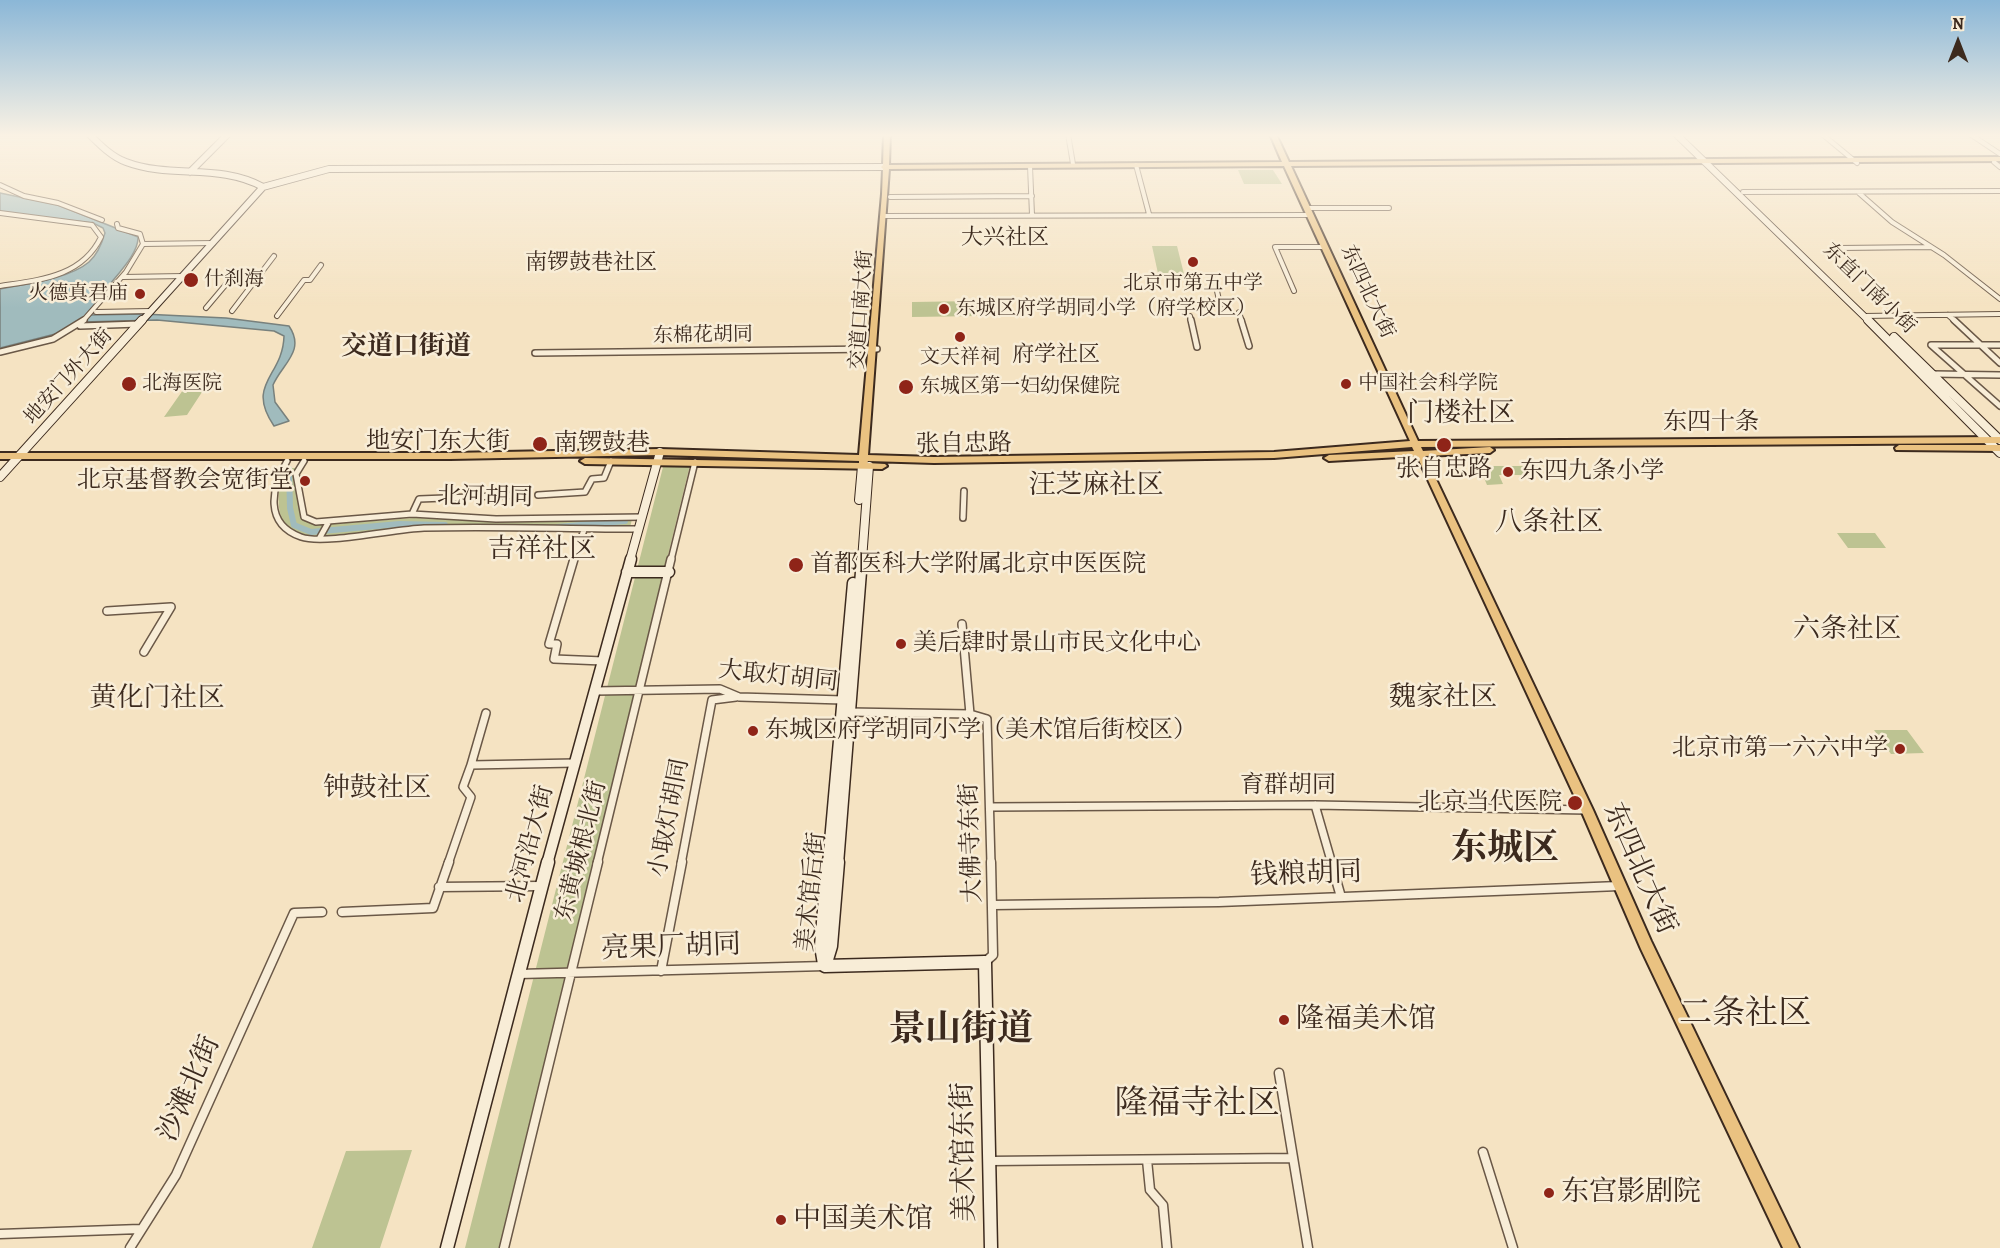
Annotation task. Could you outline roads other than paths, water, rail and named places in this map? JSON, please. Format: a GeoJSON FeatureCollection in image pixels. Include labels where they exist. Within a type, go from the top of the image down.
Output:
{"type":"FeatureCollection","features":[{"type":"Feature","properties":{"kind":"main road","name":"地安门外大街"},"geometry":{"type":"LineString","coordinates":[[0,477],[258,192]]}},
{"type":"Feature","properties":{"kind":"main road","name":"交道口南大街"},"geometry":{"type":"LineString","coordinates":[[866,461],[887,192]]}},
{"type":"Feature","properties":{"kind":"main road","name":"交道口南大街"},"geometry":{"type":"LineString","coordinates":[[886,216],[890,192]]}},
{"type":"Feature","properties":{"kind":"main road","name":"东四北大街"},"geometry":{"type":"LineString","coordinates":[[1299,192],[1420,448],[1701,1062],[1791,1248]]}},
{"type":"Feature","properties":{"kind":"main road","name":"东直门南小街"},"geometry":{"type":"LineString","coordinates":[[1739,192],[1987,440]]}},
{"type":"Feature","properties":{"kind":"main road","name":"东直门南小街"},"geometry":{"type":"LineString","coordinates":[[1743,192],[1934,374],[1999,445]]}},
{"type":"Feature","properties":{"kind":"main road","name":"东四十条"},"geometry":{"type":"LineString","coordinates":[[1420,448],[1987,440],[1999,445]]}},
{"type":"Feature","properties":{"kind":"main road","name":"东四十条"},"geometry":{"type":"LineString","coordinates":[[1420,448],[1999,445]]}},
{"type":"Feature","properties":{"kind":"main road","name":"张自忠路"},"geometry":{"type":"LineString","coordinates":[[866,461],[1276,461],[1420,448]]}},
{"type":"Feature","properties":{"kind":"main road"},"geometry":{"type":"LineString","coordinates":[[0,456],[17,458]]}},
{"type":"Feature","properties":{"kind":"main road","name":"地安门东大街"},"geometry":{"type":"LineString","coordinates":[[17,458],[450,456],[866,461]]}},
{"type":"Feature","properties":{"kind":"main road","name":"地安门东大街"},"geometry":{"type":"LineString","coordinates":[[17,458],[610,461],[659,457],[696,462],[866,461]]}},
{"type":"Feature","properties":{"kind":"main road","name":"北河沿大街"},"geometry":{"type":"LineString","coordinates":[[447,1248],[541,886],[659,457]]}},
{"type":"Feature","properties":{"kind":"main road"},"geometry":{"type":"LineString","coordinates":[[0,461],[17,458]]}},
{"type":"Feature","properties":{"kind":"main road","name":"美术馆后街"},"geometry":{"type":"LineString","coordinates":[[825,966],[821,946],[866,461]]}},
{"type":"Feature","properties":{"kind":"main road","name":"美术馆后街"},"geometry":{"type":"LineString","coordinates":[[825,966],[831,946],[866,461]]}},
{"type":"Feature","properties":{"kind":"main road"},"geometry":{"type":"LineString","coordinates":[[627,572],[669,572]]}},
{"type":"Feature","properties":{"kind":"main road"},"geometry":{"type":"LineString","coordinates":[[825,966],[985,962]]}},
{"type":"Feature","properties":{"kind":"main road","name":"美术馆东街"},"geometry":{"type":"LineString","coordinates":[[985,962],[991,1248]]}},
{"type":"Feature","properties":{"kind":"street"},"geometry":{"type":"LineString","coordinates":[[0,213],[93,224],[102,220],[58,203],[16,192]]}},
{"type":"Feature","properties":{"kind":"street"},"geometry":{"type":"LineString","coordinates":[[1032,192],[1032,215]]}},
{"type":"Feature","properties":{"kind":"street"},"geometry":{"type":"LineString","coordinates":[[1143,192],[1149,214]]}},
{"type":"Feature","properties":{"kind":"street"},"geometry":{"type":"LineString","coordinates":[[1771,192],[1912,192]]}},
{"type":"Feature","properties":{"kind":"street"},"geometry":{"type":"LineString","coordinates":[[1858,193],[1892,222],[1931,247],[2000,299]]}},
{"type":"Feature","properties":{"kind":"street"},"geometry":{"type":"LineString","coordinates":[[890,197],[1032,196]]}},
{"type":"Feature","properties":{"kind":"street"},"geometry":{"type":"LineString","coordinates":[[886,216],[1308,212],[1389,208]]}},
{"type":"Feature","properties":{"kind":"street"},"geometry":{"type":"LineString","coordinates":[[0,286],[42,279],[82,263],[101,237],[93,224]]}},
{"type":"Feature","properties":{"kind":"street"},"geometry":{"type":"LineString","coordinates":[[0,352],[54,339],[80,326],[96,312],[123,277],[143,244],[142,236],[118,228],[117,225]]}},
{"type":"Feature","properties":{"kind":"street"},"geometry":{"type":"LineString","coordinates":[[143,244],[213,243]]}},
{"type":"Feature","properties":{"kind":"street"},"geometry":{"type":"LineString","coordinates":[[1294,291],[1275,247],[1324,247]]}},
{"type":"Feature","properties":{"kind":"street"},"geometry":{"type":"LineString","coordinates":[[1839,248],[1931,247]]}},
{"type":"Feature","properties":{"kind":"street"},"geometry":{"type":"LineString","coordinates":[[232,311],[274,256]]}},
{"type":"Feature","properties":{"kind":"street"},"geometry":{"type":"LineString","coordinates":[[277,316],[304,280],[310,280],[321,265]]}},
{"type":"Feature","properties":{"kind":"street"},"geometry":{"type":"LineString","coordinates":[[123,277],[183,276]]}},
{"type":"Feature","properties":{"kind":"street"},"geometry":{"type":"LineString","coordinates":[[206,308],[233,276]]}},
{"type":"Feature","properties":{"kind":"street"},"geometry":{"type":"LineString","coordinates":[[1217,291],[1221,309],[1219,313]]}},
{"type":"Feature","properties":{"kind":"street"},"geometry":{"type":"LineString","coordinates":[[96,312],[151,311]]}},
{"type":"Feature","properties":{"kind":"street"},"geometry":{"type":"LineString","coordinates":[[1239,312],[1249,346]]}},
{"type":"Feature","properties":{"kind":"street"},"geometry":{"type":"LineString","coordinates":[[1864,316],[2000,314]]}},
{"type":"Feature","properties":{"kind":"street"},"geometry":{"type":"LineString","coordinates":[[1948,315],[2000,363]]}},
{"type":"Feature","properties":{"kind":"street"},"geometry":{"type":"LineString","coordinates":[[1190,316],[1197,347]]}},
{"type":"Feature","properties":{"kind":"street"},"geometry":{"type":"LineString","coordinates":[[80,326],[140,324]]}},
{"type":"Feature","properties":{"kind":"street"},"geometry":{"type":"LineString","coordinates":[[2000,345],[1930,345],[1996,405],[2000,406]]}},
{"type":"Feature","properties":{"kind":"street","name":"东棉花胡同"},"geometry":{"type":"LineString","coordinates":[[535,352],[874,349]]}},
{"type":"Feature","properties":{"kind":"street"},"geometry":{"type":"LineString","coordinates":[[1934,374],[2000,375]]}},
{"type":"Feature","properties":{"kind":"street"},"geometry":{"type":"LineString","coordinates":[[288,461],[274,484],[279,518],[284,529],[299,538],[319,539],[402,529],[491,531],[639,529]]}},
{"type":"Feature","properties":{"kind":"street"},"geometry":{"type":"LineString","coordinates":[[304,461],[296,474],[304,517],[316,522],[328,523],[319,539]]}},
{"type":"Feature","properties":{"kind":"street"},"geometry":{"type":"LineString","coordinates":[[538,495],[585,492],[592,478],[604,478],[610,461]]}},
{"type":"Feature","properties":{"kind":"street","name":"东黄城根北街"},"geometry":{"type":"LineString","coordinates":[[504,1248],[696,462]]}},
{"type":"Feature","properties":{"kind":"street"},"geometry":{"type":"LineString","coordinates":[[963,518],[964,492]]}},
{"type":"Feature","properties":{"kind":"street"},"geometry":{"type":"LineString","coordinates":[[411,514],[419,499],[522,495]]}},
{"type":"Feature","properties":{"kind":"street","name":"北河胡同"},"geometry":{"type":"LineString","coordinates":[[328,523],[411,514],[496,519],[642,517]]}},
{"type":"Feature","properties":{"kind":"street"},"geometry":{"type":"LineString","coordinates":[[491,531],[496,519]]}},
{"type":"Feature","properties":{"kind":"street"},"geometry":{"type":"LineString","coordinates":[[584,530],[567,579],[549,644],[557,644],[554,659],[603,661]]}},
{"type":"Feature","properties":{"kind":"street"},"geometry":{"type":"LineString","coordinates":[[107,611],[171,607],[144,652]]}},
{"type":"Feature","properties":{"kind":"street"},"geometry":{"type":"LineString","coordinates":[[962,624],[970,714]]}},
{"type":"Feature","properties":{"kind":"street","name":"大取灯胡同"},"geometry":{"type":"LineString","coordinates":[[595,691],[720,689],[740,697],[843,700],[849,711],[970,714],[987,719]]}},
{"type":"Feature","properties":{"kind":"street","name":"小取灯胡同"},"geometry":{"type":"LineString","coordinates":[[661,971],[712,700],[740,697]]}},
{"type":"Feature","properties":{"kind":"street"},"geometry":{"type":"LineString","coordinates":[[342,912],[433,908],[471,797],[463,787],[486,712]]}},
{"type":"Feature","properties":{"kind":"street","name":"大佛寺东街"},"geometry":{"type":"LineString","coordinates":[[985,962],[993,955],[987,719]]}},
{"type":"Feature","properties":{"kind":"street"},"geometry":{"type":"LineString","coordinates":[[471,765],[575,763]]}},
{"type":"Feature","properties":{"kind":"street"},"geometry":{"type":"LineString","coordinates":[[1316,805],[1341,897]]}},
{"type":"Feature","properties":{"kind":"street","name":"育群胡同"},"geometry":{"type":"LineString","coordinates":[[990,807],[1316,805],[1587,810]]}},
{"type":"Feature","properties":{"kind":"street"},"geometry":{"type":"LineString","coordinates":[[439,887],[541,886]]}},
{"type":"Feature","properties":{"kind":"street","name":"钱粮胡同"},"geometry":{"type":"LineString","coordinates":[[993,905],[1219,902],[1621,886]]}},
{"type":"Feature","properties":{"kind":"street","name":"沙滩北街"},"geometry":{"type":"LineString","coordinates":[[130,1248],[140,1228],[176,1175],[294,913],[322,912]]}},
{"type":"Feature","properties":{"kind":"street","name":"亮果厂胡同"},"geometry":{"type":"LineString","coordinates":[[519,974],[825,966]]}},
{"type":"Feature","properties":{"kind":"street"},"geometry":{"type":"LineString","coordinates":[[1279,1073],[1308,1248]]}},
{"type":"Feature","properties":{"kind":"street"},"geometry":{"type":"LineString","coordinates":[[1483,1152],[1513,1248]]}},
{"type":"Feature","properties":{"kind":"street"},"geometry":{"type":"LineString","coordinates":[[990,1161],[1293,1158]]}},
{"type":"Feature","properties":{"kind":"street"},"geometry":{"type":"LineString","coordinates":[[1147,1160],[1150,1190],[1163,1204],[1167,1248]]}},
{"type":"Feature","properties":{"kind":"street"},"geometry":{"type":"LineString","coordinates":[[0,1234],[140,1228]]}},
{"type":"Feature","properties":{"kind":"water"},"geometry":{"type":"Polygon","coordinates":[[[0,193],[58,205],[138,237],[137,246],[132,255],[94,305],[90,315],[143,314],[226,318],[289,326],[294,335],[294,350],[273,385],[275,402],[289,421],[274,426],[263,400],[264,389],[282,350],[284,336],[274,331],[157,320],[83,322],[67,331],[0,348],[0,289],[47,280],[80,268],[94,256],[105,233],[103,228],[93,223],[0,212],[0,193]]]}},
{"type":"Feature","properties":{"kind":"waterway"},"geometry":{"type":"LineString","coordinates":[[289,469],[290,508],[294,525],[311,532],[399,524],[445,525]]}},
{"type":"Feature","properties":{"kind":"waterway"},"geometry":{"type":"LineString","coordinates":[[558,527],[625,521]]}},
{"type":"Feature","properties":{"kind":"place","name":"北京市第五中学"},"geometry":{"type":"Point","coordinates":[1193,262]}},
{"type":"Feature","properties":{"kind":"place","name":"什刹海"},"geometry":{"type":"Point","coordinates":[191,280]}},
{"type":"Feature","properties":{"kind":"place","name":"火德真君庙"},"geometry":{"type":"Point","coordinates":[140,294]}},
{"type":"Feature","properties":{"kind":"place","name":"东城区府学胡同小学（府学校区）"},"geometry":{"type":"Point","coordinates":[944,309]}},
{"type":"Feature","properties":{"kind":"place","name":"文天祥祠"},"geometry":{"type":"Point","coordinates":[960,337]}},
{"type":"Feature","properties":{"kind":"place","name":"北海医院"},"geometry":{"type":"Point","coordinates":[129,384]}},
{"type":"Feature","properties":{"kind":"place","name":"中国社会科学院"},"geometry":{"type":"Point","coordinates":[1346,384]}},
{"type":"Feature","properties":{"kind":"place","name":"东城区第一妇幼保健院"},"geometry":{"type":"Point","coordinates":[906,387]}},
{"type":"Feature","properties":{"kind":"place","name":"南锣鼓巷"},"geometry":{"type":"Point","coordinates":[540,444]}},
{"type":"Feature","properties":{"kind":"place","name":"张自忠路"},"geometry":{"type":"Point","coordinates":[1444,445]}},
{"type":"Feature","properties":{"kind":"place","name":"东四九条小学"},"geometry":{"type":"Point","coordinates":[1508,472]}},
{"type":"Feature","properties":{"kind":"place","name":"北京基督教会宽街堂"},"geometry":{"type":"Point","coordinates":[305,481]}},
{"type":"Feature","properties":{"kind":"place","name":"首都医科大学附属北京中医医院"},"geometry":{"type":"Point","coordinates":[796,565]}},
{"type":"Feature","properties":{"kind":"place","name":"美后肆时景山市民文化中心"},"geometry":{"type":"Point","coordinates":[901,644]}},
{"type":"Feature","properties":{"kind":"place","name":"东城区府学胡同小学（美术馆后街校区）"},"geometry":{"type":"Point","coordinates":[753,731]}},
{"type":"Feature","properties":{"kind":"place","name":"北京市第一六六中学"},"geometry":{"type":"Point","coordinates":[1900,749]}},
{"type":"Feature","properties":{"kind":"place","name":"北京当代医院"},"geometry":{"type":"Point","coordinates":[1575,803]}},
{"type":"Feature","properties":{"kind":"place","name":"隆福美术馆"},"geometry":{"type":"Point","coordinates":[1284,1020]}},
{"type":"Feature","properties":{"kind":"place","name":"东宫影剧院"},"geometry":{"type":"Point","coordinates":[1549,1193]}},
{"type":"Feature","properties":{"kind":"place","name":"中国美术馆"},"geometry":{"type":"Point","coordinates":[781,1220]}},
{"type":"Feature","properties":{"kind":"district","name":"大兴社区"},"geometry":{"type":"Point","coordinates":[1005,239]}},
{"type":"Feature","properties":{"kind":"district","name":"南锣鼓巷社区"},"geometry":{"type":"Point","coordinates":[591,264]}},
{"type":"Feature","properties":{"kind":"district","name":"交道口街道"},"geometry":{"type":"Point","coordinates":[406,348]}},
{"type":"Feature","properties":{"kind":"district","name":"府学社区"},"geometry":{"type":"Point","coordinates":[1056,356]}},
{"type":"Feature","properties":{"kind":"district","name":"门楼社区"},"geometry":{"type":"Point","coordinates":[1461,414]}},
{"type":"Feature","properties":{"kind":"district","name":"汪芝麻社区"},"geometry":{"type":"Point","coordinates":[1096,486]}},
{"type":"Feature","properties":{"kind":"district","name":"八条社区"},"geometry":{"type":"Point","coordinates":[1549,523]}},
{"type":"Feature","properties":{"kind":"district","name":"吉祥社区"},"geometry":{"type":"Point","coordinates":[542,550]}},
{"type":"Feature","properties":{"kind":"district","name":"六条社区"},"geometry":{"type":"Point","coordinates":[1847,630]}},
{"type":"Feature","properties":{"kind":"district","name":"魏家社区"},"geometry":{"type":"Point","coordinates":[1443,698]}},
{"type":"Feature","properties":{"kind":"district","name":"黄化门社区"},"geometry":{"type":"Point","coordinates":[157,699]}},
{"type":"Feature","properties":{"kind":"district","name":"钟鼓社区"},"geometry":{"type":"Point","coordinates":[377,789]}},
{"type":"Feature","properties":{"kind":"district","name":"东城区"},"geometry":{"type":"Point","coordinates":[1505,850]}},
{"type":"Feature","properties":{"kind":"district","name":"二条社区"},"geometry":{"type":"Point","coordinates":[1745,1015]}},
{"type":"Feature","properties":{"kind":"district","name":"景山街道"},"geometry":{"type":"Point","coordinates":[961,1031]}},
{"type":"Feature","properties":{"kind":"district","name":"隆福寺社区"},"geometry":{"type":"Point","coordinates":[1197,1105]}}]}
